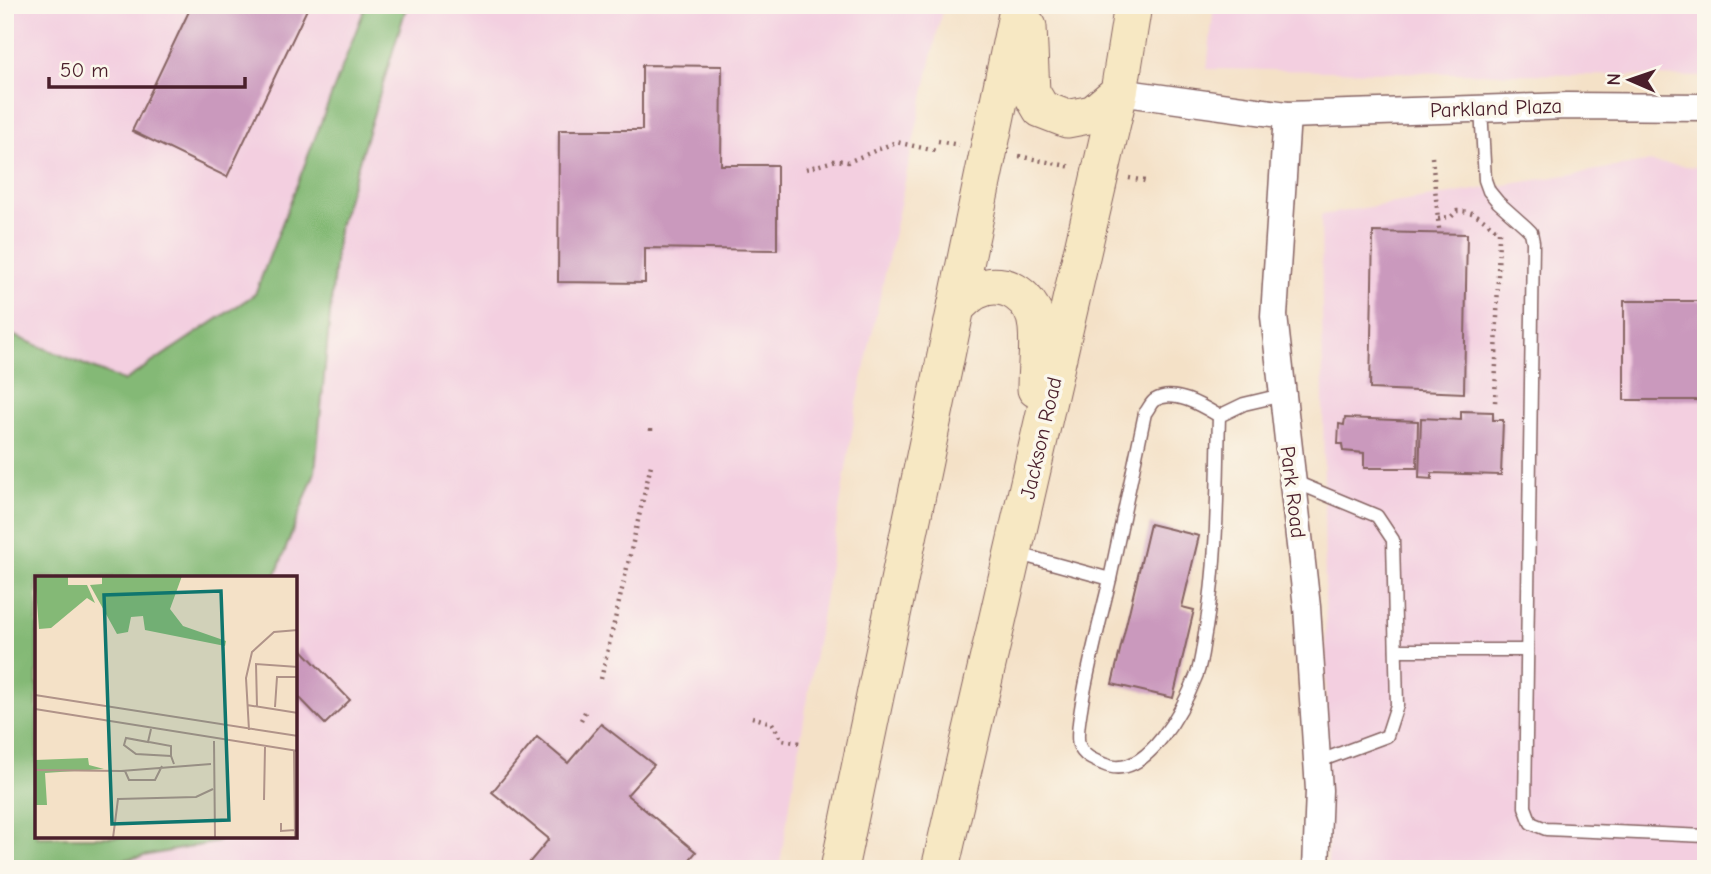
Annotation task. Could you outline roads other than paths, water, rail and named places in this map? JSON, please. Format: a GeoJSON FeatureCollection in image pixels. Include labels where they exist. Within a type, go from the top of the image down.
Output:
{"type":"FeatureCollection","features":[{"type":"Feature","properties":{"kind":"main road"},"geometry":{"type":"LineString","coordinates":[[839,869],[1018,5]]}},
{"type":"Feature","properties":{"kind":"main road"},"geometry":{"type":"LineString","coordinates":[[1027,5],[1031,92],[1041,109],[1067,119],[1093,114],[1119,92]]}},
{"type":"Feature","properties":{"kind":"main road","name":"Jackson Road"},"geometry":{"type":"LineString","coordinates":[[940,869],[1119,92],[1133,5]]}},
{"type":"Feature","properties":{"kind":"main road"},"geometry":{"type":"LineString","coordinates":[[956,307],[978,290],[999,285],[1015,291],[1030,305],[1038,326],[1033,474]]}},
{"type":"Feature","properties":{"kind":"street","name":"Parkland Plaza"},"geometry":{"type":"LineString","coordinates":[[1119,92],[1287,115],[1567,106],[1706,107]]}},
{"type":"Feature","properties":{"kind":"street","name":"Park Road"},"geometry":{"type":"LineString","coordinates":[[1287,115],[1274,316],[1307,607],[1319,790],[1317,869]]}},
{"type":"Feature","properties":{"kind":"lane"},"geometry":{"type":"LineString","coordinates":[[1481,108],[1485,180],[1489,191],[1527,227],[1533,242],[1525,807],[1531,823],[1546,830],[1706,836]]}},
{"type":"Feature","properties":{"kind":"lane"},"geometry":{"type":"LineString","coordinates":[[1219,416],[1244,404],[1282,395]]}},
{"type":"Feature","properties":{"kind":"lane"},"geometry":{"type":"LineString","coordinates":[[1171,396],[1197,403],[1219,416],[1217,535],[1213,589],[1198,671],[1182,709],[1154,748],[1129,765],[1108,766],[1087,757],[1078,744],[1080,715],[1145,413],[1155,400],[1171,396]]}},
{"type":"Feature","properties":{"kind":"lane"},"geometry":{"type":"LineString","coordinates":[[1292,480],[1377,516],[1393,540],[1397,705],[1387,736],[1317,762]]}},
{"type":"Feature","properties":{"kind":"lane"},"geometry":{"type":"LineString","coordinates":[[1014,553],[1110,579]]}},
{"type":"Feature","properties":{"kind":"lane"},"geometry":{"type":"LineString","coordinates":[[1396,650],[1527,650]]}}]}
